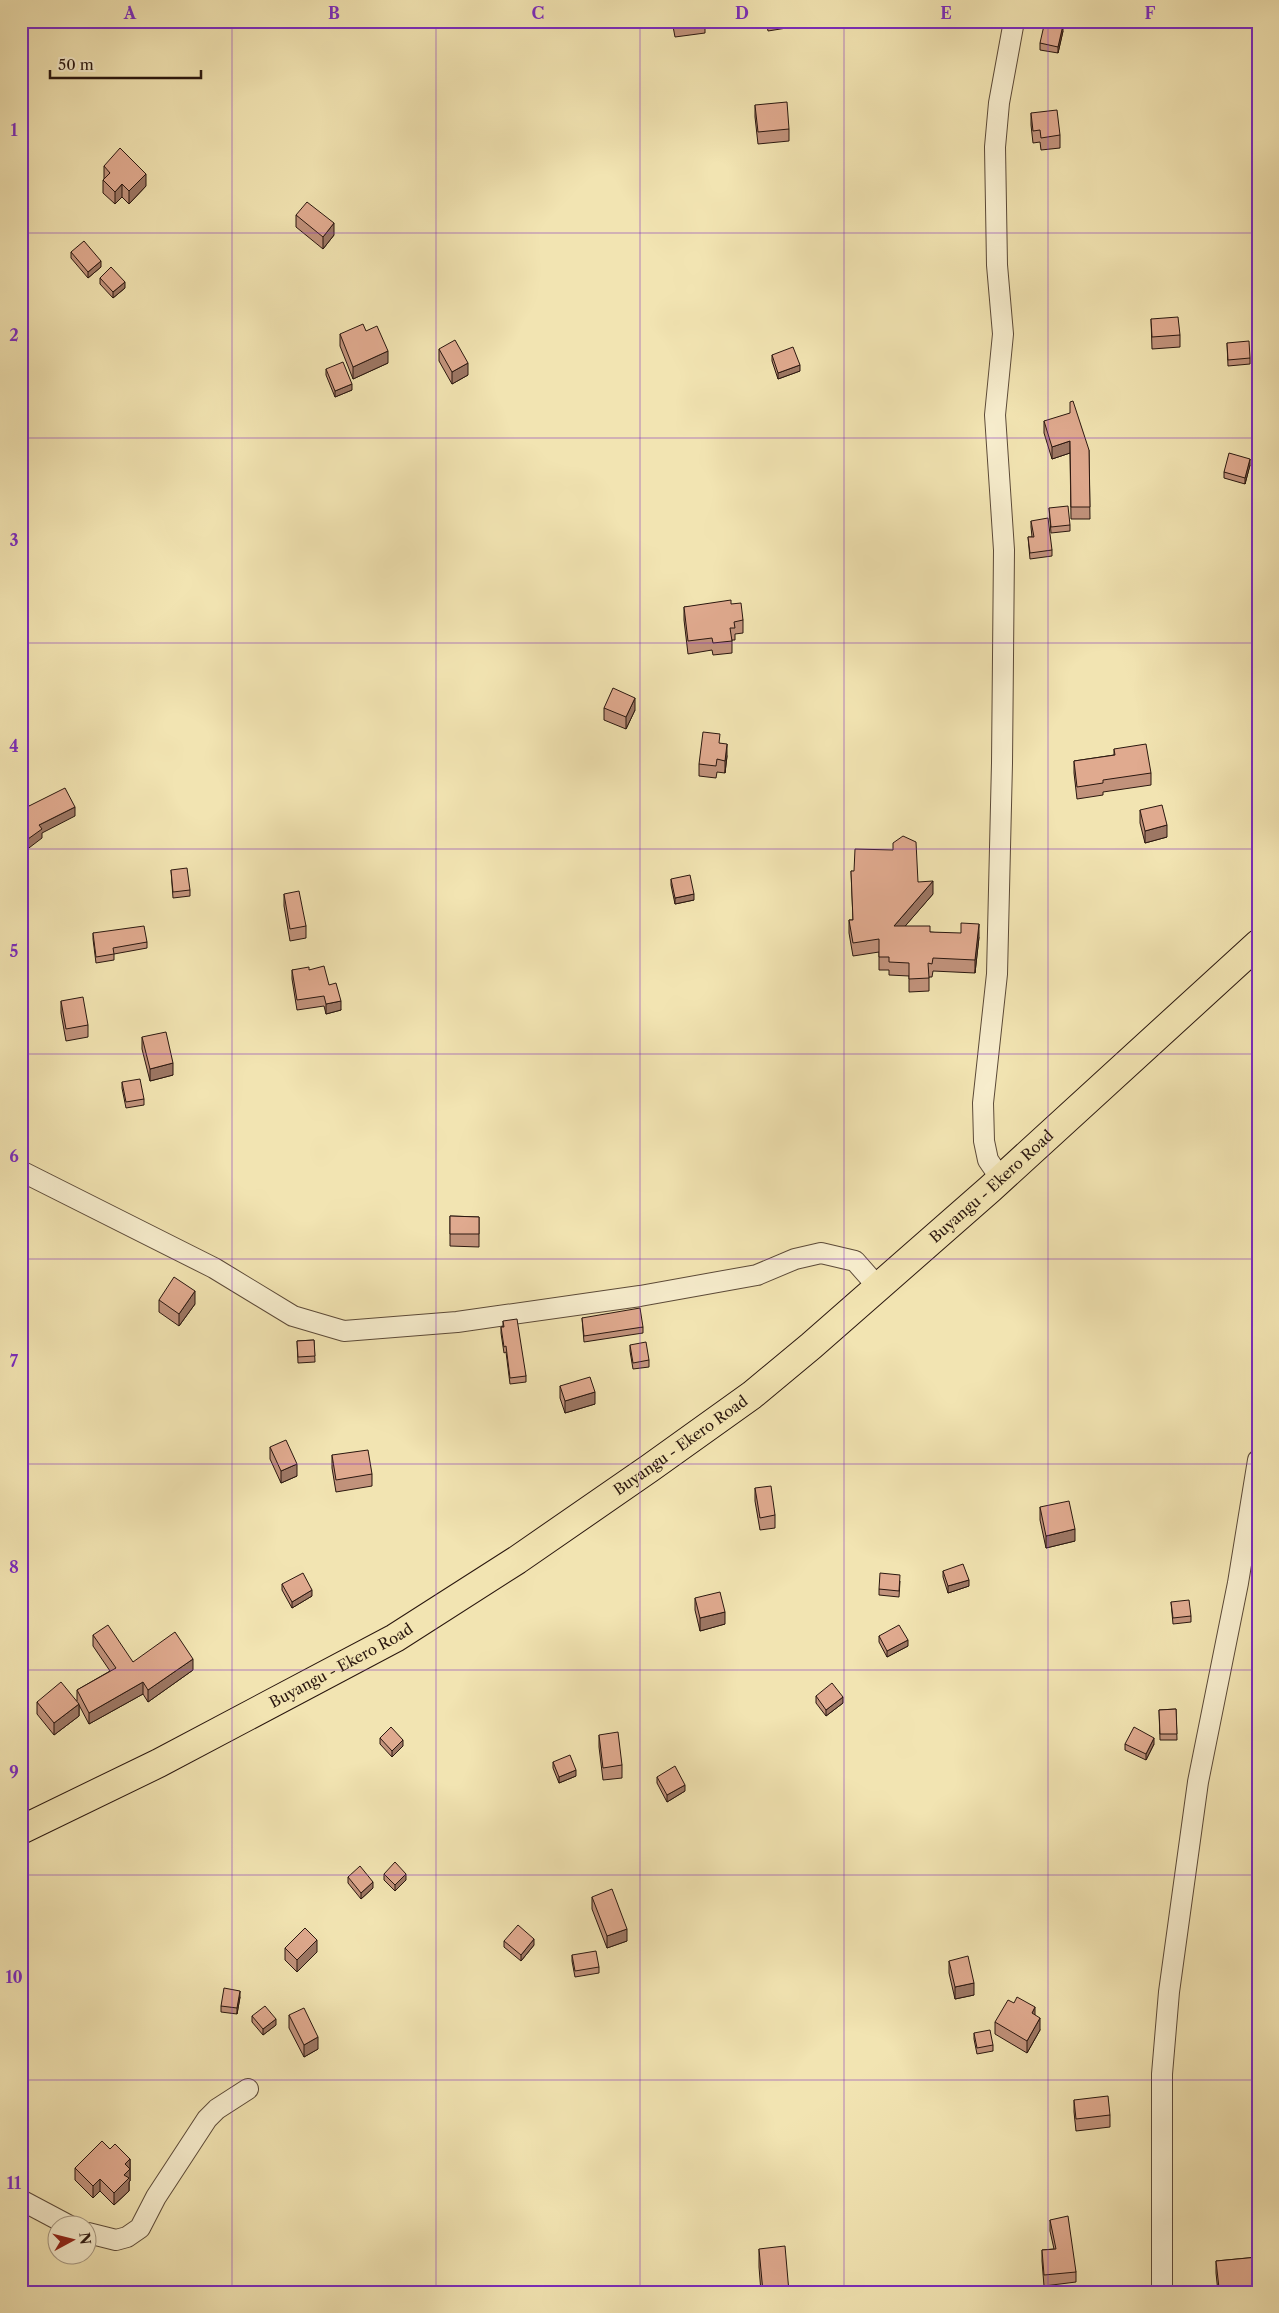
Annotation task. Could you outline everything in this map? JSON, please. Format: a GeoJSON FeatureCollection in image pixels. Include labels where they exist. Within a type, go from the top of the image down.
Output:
{"type":"FeatureCollection","features":[{"type":"Feature","properties":{"kind":"main road","name":"Buyangu - Ekero Road"},"geometry":{"type":"LineString","coordinates":[[21,1830],[159,1762],[395,1638],[517,1560],[752,1395],[1001,1179],[1258,944]]}},
{"type":"Feature","properties":{"kind":"street"},"geometry":{"type":"LineString","coordinates":[[1001,1179],[988,1160],[984,1141],[983,1103],[997,974],[1002,763],[1004,550],[995,415],[1003,334],[997,265],[996,147],[1000,103],[1014,21]]}},
{"type":"Feature","properties":{"kind":"street"},"geometry":{"type":"LineString","coordinates":[[21,1170],[214,1268],[292,1316],[344,1331],[457,1322],[640,1296],[757,1275],[795,1259],[821,1253],[855,1261],[878,1287]]}},
{"type":"Feature","properties":{"kind":"street"},"geometry":{"type":"LineString","coordinates":[[1162,2292],[1162,2074],[1170,1983],[1198,1782],[1238,1583],[1258,1460]]}},
{"type":"Feature","properties":{"kind":"street"},"geometry":{"type":"LineString","coordinates":[[98,2236],[116,2240],[128,2237],[140,2228],[156,2197],[207,2119],[217,2109],[248,2089]]}},
{"type":"Feature","properties":{"kind":"street"},"geometry":{"type":"LineString","coordinates":[[21,2200],[51,2216]]}},
{"type":"Feature","properties":{"kind":"building"},"geometry":{"type":"Polygon","coordinates":[[[674,21],[703,21],[675,25],[674,21]]]}},
{"type":"Feature","properties":{"kind":"building"},"geometry":{"type":"Polygon","coordinates":[[[1045,21],[1063,25],[1058,47],[1040,43],[1045,21]]]}},
{"type":"Feature","properties":{"kind":"building"},"geometry":{"type":"Polygon","coordinates":[[[787,102],[789,129],[758,132],[755,105],[787,102]]]}},
{"type":"Feature","properties":{"kind":"building"},"geometry":{"type":"Polygon","coordinates":[[[1057,110],[1060,135],[1041,138],[1040,130],[1033,131],[1031,113],[1057,110]]]}},
{"type":"Feature","properties":{"kind":"building"},"geometry":{"type":"Polygon","coordinates":[[[120,148],[146,174],[129,191],[122,184],[115,192],[103,180],[110,173],[104,166],[120,148]]]}},
{"type":"Feature","properties":{"kind":"building"},"geometry":{"type":"Polygon","coordinates":[[[307,202],[334,223],[323,237],[296,215],[307,202]]]}},
{"type":"Feature","properties":{"kind":"building"},"geometry":{"type":"Polygon","coordinates":[[[84,241],[101,261],[88,272],[71,252],[84,241]]]}},
{"type":"Feature","properties":{"kind":"building"},"geometry":{"type":"Polygon","coordinates":[[[111,267],[125,282],[113,292],[100,278],[111,267]]]}},
{"type":"Feature","properties":{"kind":"building"},"geometry":{"type":"Polygon","coordinates":[[[1178,317],[1180,335],[1152,337],[1151,319],[1178,317]]]}},
{"type":"Feature","properties":{"kind":"building"},"geometry":{"type":"Polygon","coordinates":[[[363,324],[366,331],[377,326],[388,351],[353,367],[340,334],[363,324]]]}},
{"type":"Feature","properties":{"kind":"building"},"geometry":{"type":"Polygon","coordinates":[[[455,340],[468,363],[452,372],[439,349],[455,340]]]}},
{"type":"Feature","properties":{"kind":"building"},"geometry":{"type":"Polygon","coordinates":[[[1249,341],[1250,358],[1228,360],[1227,343],[1249,341]]]}},
{"type":"Feature","properties":{"kind":"building"},"geometry":{"type":"Polygon","coordinates":[[[793,347],[800,365],[778,373],[772,355],[793,347]]]}},
{"type":"Feature","properties":{"kind":"building"},"geometry":{"type":"Polygon","coordinates":[[[343,362],[352,384],[335,391],[326,369],[343,362]]]}},
{"type":"Feature","properties":{"kind":"building"},"geometry":{"type":"Polygon","coordinates":[[[1073,401],[1089,450],[1090,507],[1071,507],[1070,441],[1052,447],[1044,421],[1070,413],[1070,402],[1073,401]]]}},
{"type":"Feature","properties":{"kind":"building"},"geometry":{"type":"Polygon","coordinates":[[[1229,453],[1250,459],[1245,478],[1224,472],[1229,453]]]}},
{"type":"Feature","properties":{"kind":"building"},"geometry":{"type":"Polygon","coordinates":[[[1068,506],[1070,525],[1051,527],[1049,508],[1068,506]]]}},
{"type":"Feature","properties":{"kind":"building"},"geometry":{"type":"Polygon","coordinates":[[[1048,518],[1052,550],[1030,553],[1028,537],[1034,537],[1031,521],[1048,518]]]}},
{"type":"Feature","properties":{"kind":"building"},"geometry":{"type":"Polygon","coordinates":[[[731,600],[731,604],[741,603],[743,620],[734,622],[735,628],[730,628],[732,641],[713,643],[712,638],[688,641],[684,607],[731,600]]]}},
{"type":"Feature","properties":{"kind":"building"},"geometry":{"type":"Polygon","coordinates":[[[613,688],[635,698],[626,717],[604,708],[613,688]]]}},
{"type":"Feature","properties":{"kind":"building"},"geometry":{"type":"Polygon","coordinates":[[[703,732],[720,734],[719,743],[727,744],[725,761],[717,759],[716,766],[699,764],[703,732]]]}},
{"type":"Feature","properties":{"kind":"building"},"geometry":{"type":"Polygon","coordinates":[[[1146,744],[1151,773],[1103,780],[1103,783],[1077,787],[1074,761],[1115,755],[1114,749],[1146,744]]]}},
{"type":"Feature","properties":{"kind":"building"},"geometry":{"type":"Polygon","coordinates":[[[65,788],[75,807],[39,825],[42,829],[21,844],[21,811],[65,788]]]}},
{"type":"Feature","properties":{"kind":"building"},"geometry":{"type":"Polygon","coordinates":[[[1162,805],[1167,825],[1145,831],[1140,810],[1162,805]]]}},
{"type":"Feature","properties":{"kind":"building"},"geometry":{"type":"Polygon","coordinates":[[[903,836],[916,842],[918,882],[933,881],[894,926],[930,926],[930,932],[961,933],[961,923],[979,924],[975,960],[933,958],[932,964],[928,963],[929,978],[909,979],[909,963],[889,962],[889,957],[879,957],[879,939],[853,943],[849,920],[853,920],[851,871],[854,871],[855,849],[893,850],[893,843],[903,836]]]}},
{"type":"Feature","properties":{"kind":"building"},"geometry":{"type":"Polygon","coordinates":[[[187,868],[190,890],[173,892],[171,870],[187,868]]]}},
{"type":"Feature","properties":{"kind":"building"},"geometry":{"type":"Polygon","coordinates":[[[690,875],[694,894],[675,898],[671,879],[690,875]]]}},
{"type":"Feature","properties":{"kind":"building"},"geometry":{"type":"Polygon","coordinates":[[[299,891],[306,926],[290,929],[284,894],[299,891]]]}},
{"type":"Feature","properties":{"kind":"building"},"geometry":{"type":"Polygon","coordinates":[[[144,926],[147,942],[113,948],[114,954],[96,957],[93,933],[144,926]]]}},
{"type":"Feature","properties":{"kind":"building"},"geometry":{"type":"Polygon","coordinates":[[[324,966],[329,985],[336,983],[341,1001],[326,1004],[324,996],[297,1000],[292,970],[309,967],[309,970],[324,966]]]}},
{"type":"Feature","properties":{"kind":"building"},"geometry":{"type":"Polygon","coordinates":[[[83,997],[88,1025],[66,1029],[61,1001],[83,997]]]}},
{"type":"Feature","properties":{"kind":"building"},"geometry":{"type":"Polygon","coordinates":[[[166,1032],[173,1063],[150,1069],[142,1037],[166,1032]]]}},
{"type":"Feature","properties":{"kind":"building"},"geometry":{"type":"Polygon","coordinates":[[[140,1079],[144,1099],[126,1102],[122,1082],[140,1079]]]}},
{"type":"Feature","properties":{"kind":"building"},"geometry":{"type":"Polygon","coordinates":[[[450,1216],[479,1217],[479,1234],[450,1234],[450,1216]]]}},
{"type":"Feature","properties":{"kind":"building"},"geometry":{"type":"Polygon","coordinates":[[[174,1277],[195,1291],[179,1314],[159,1300],[174,1277]]]}},
{"type":"Feature","properties":{"kind":"building"},"geometry":{"type":"Polygon","coordinates":[[[640,1308],[643,1327],[584,1336],[582,1318],[640,1308]]]}},
{"type":"Feature","properties":{"kind":"building"},"geometry":{"type":"Polygon","coordinates":[[[517,1319],[526,1376],[510,1378],[506,1346],[504,1347],[501,1327],[504,1327],[503,1321],[517,1319]]]}},
{"type":"Feature","properties":{"kind":"building"},"geometry":{"type":"Polygon","coordinates":[[[314,1340],[315,1356],[298,1357],[297,1341],[314,1340]]]}},
{"type":"Feature","properties":{"kind":"building"},"geometry":{"type":"Polygon","coordinates":[[[646,1342],[649,1360],[633,1363],[630,1345],[646,1342]]]}},
{"type":"Feature","properties":{"kind":"building"},"geometry":{"type":"Polygon","coordinates":[[[590,1377],[595,1392],[565,1401],[560,1386],[590,1377]]]}},
{"type":"Feature","properties":{"kind":"building"},"geometry":{"type":"Polygon","coordinates":[[[286,1440],[297,1464],[281,1471],[270,1447],[286,1440]]]}},
{"type":"Feature","properties":{"kind":"building"},"geometry":{"type":"Polygon","coordinates":[[[368,1450],[372,1474],[336,1480],[332,1455],[368,1450]]]}},
{"type":"Feature","properties":{"kind":"building"},"geometry":{"type":"Polygon","coordinates":[[[771,1486],[775,1515],[760,1518],[755,1488],[771,1486]]]}},
{"type":"Feature","properties":{"kind":"building"},"geometry":{"type":"Polygon","coordinates":[[[1069,1501],[1075,1529],[1046,1536],[1040,1507],[1069,1501]]]}},
{"type":"Feature","properties":{"kind":"building"},"geometry":{"type":"Polygon","coordinates":[[[963,1564],[969,1580],[948,1586],[943,1571],[963,1564]]]}},
{"type":"Feature","properties":{"kind":"building"},"geometry":{"type":"Polygon","coordinates":[[[303,1573],[312,1590],[292,1602],[282,1584],[303,1573]]]}},
{"type":"Feature","properties":{"kind":"building"},"geometry":{"type":"Polygon","coordinates":[[[880,1573],[900,1575],[899,1591],[879,1589],[880,1573]]]}},
{"type":"Feature","properties":{"kind":"building"},"geometry":{"type":"Polygon","coordinates":[[[720,1592],[725,1612],[700,1618],[695,1598],[720,1592]]]}},
{"type":"Feature","properties":{"kind":"building"},"geometry":{"type":"Polygon","coordinates":[[[1189,1600],[1191,1616],[1173,1618],[1171,1602],[1189,1600]]]}},
{"type":"Feature","properties":{"kind":"building"},"geometry":{"type":"Polygon","coordinates":[[[108,1625],[133,1662],[175,1632],[193,1659],[148,1690],[143,1682],[89,1713],[77,1690],[116,1668],[93,1635],[108,1625]]]}},
{"type":"Feature","properties":{"kind":"building"},"geometry":{"type":"Polygon","coordinates":[[[899,1625],[908,1640],[887,1651],[879,1636],[899,1625]]]}},
{"type":"Feature","properties":{"kind":"building"},"geometry":{"type":"Polygon","coordinates":[[[61,1682],[79,1704],[54,1723],[37,1702],[61,1682]]]}},
{"type":"Feature","properties":{"kind":"building"},"geometry":{"type":"Polygon","coordinates":[[[832,1683],[843,1697],[826,1710],[816,1696],[832,1683]]]}},
{"type":"Feature","properties":{"kind":"building"},"geometry":{"type":"Polygon","coordinates":[[[1176,1709],[1177,1734],[1160,1734],[1159,1710],[1176,1709]]]}},
{"type":"Feature","properties":{"kind":"building"},"geometry":{"type":"Polygon","coordinates":[[[391,1727],[403,1740],[392,1751],[380,1738],[391,1727]]]}},
{"type":"Feature","properties":{"kind":"building"},"geometry":{"type":"Polygon","coordinates":[[[1134,1727],[1154,1738],[1146,1754],[1125,1744],[1134,1727]]]}},
{"type":"Feature","properties":{"kind":"building"},"geometry":{"type":"Polygon","coordinates":[[[618,1732],[622,1765],[603,1768],[599,1735],[618,1732]]]}},
{"type":"Feature","properties":{"kind":"building"},"geometry":{"type":"Polygon","coordinates":[[[570,1755],[576,1770],[559,1777],[553,1762],[570,1755]]]}},
{"type":"Feature","properties":{"kind":"building"},"geometry":{"type":"Polygon","coordinates":[[[675,1766],[685,1785],[667,1795],[657,1777],[675,1766]]]}},
{"type":"Feature","properties":{"kind":"building"},"geometry":{"type":"Polygon","coordinates":[[[395,1862],[406,1874],[395,1885],[384,1874],[395,1862]]]}},
{"type":"Feature","properties":{"kind":"building"},"geometry":{"type":"Polygon","coordinates":[[[360,1866],[373,1882],[361,1893],[348,1877],[360,1866]]]}},
{"type":"Feature","properties":{"kind":"building"},"geometry":{"type":"Polygon","coordinates":[[[612,1889],[627,1929],[607,1936],[592,1897],[612,1889]]]}},
{"type":"Feature","properties":{"kind":"building"},"geometry":{"type":"Polygon","coordinates":[[[518,1925],[534,1939],[521,1955],[504,1941],[518,1925]]]}},
{"type":"Feature","properties":{"kind":"building"},"geometry":{"type":"Polygon","coordinates":[[[305,1928],[317,1940],[297,1960],[285,1948],[305,1928]]]}},
{"type":"Feature","properties":{"kind":"building"},"geometry":{"type":"Polygon","coordinates":[[[596,1951],[599,1967],[575,1971],[572,1955],[596,1951]]]}},
{"type":"Feature","properties":{"kind":"building"},"geometry":{"type":"Polygon","coordinates":[[[968,1956],[974,1983],[955,1987],[949,1961],[968,1956]]]}},
{"type":"Feature","properties":{"kind":"building"},"geometry":{"type":"Polygon","coordinates":[[[224,1988],[240,1991],[237,2008],[221,2006],[224,1988]]]}},
{"type":"Feature","properties":{"kind":"building"},"geometry":{"type":"Polygon","coordinates":[[[1017,1997],[1035,2007],[1032,2013],[1040,2018],[1027,2041],[995,2022],[1008,2000],[1014,2003],[1017,1997]]]}},
{"type":"Feature","properties":{"kind":"building"},"geometry":{"type":"Polygon","coordinates":[[[265,2006],[276,2019],[263,2029],[252,2016],[265,2006]]]}},
{"type":"Feature","properties":{"kind":"building"},"geometry":{"type":"Polygon","coordinates":[[[304,2008],[318,2037],[304,2045],[289,2015],[304,2008]]]}},
{"type":"Feature","properties":{"kind":"building"},"geometry":{"type":"Polygon","coordinates":[[[990,2030],[993,2045],[977,2048],[974,2033],[990,2030]]]}},
{"type":"Feature","properties":{"kind":"building"},"geometry":{"type":"Polygon","coordinates":[[[1108,2096],[1110,2115],[1076,2119],[1074,2100],[1108,2096]]]}},
{"type":"Feature","properties":{"kind":"building"},"geometry":{"type":"Polygon","coordinates":[[[102,2141],[110,2149],[115,2144],[130,2159],[125,2164],[130,2169],[124,2175],[129,2178],[114,2193],[100,2179],[93,2186],[75,2168],[102,2141]]]}},
{"type":"Feature","properties":{"kind":"building"},"geometry":{"type":"Polygon","coordinates":[[[1068,2216],[1076,2272],[1044,2275],[1042,2250],[1056,2249],[1050,2220],[1068,2216]]]}},
{"type":"Feature","properties":{"kind":"building"},"geometry":{"type":"Polygon","coordinates":[[[785,2246],[789,2292],[763,2292],[759,2249],[785,2246]]]}},
{"type":"Feature","properties":{"kind":"building"},"geometry":{"type":"Polygon","coordinates":[[[1258,2257],[1258,2285],[1219,2288],[1216,2261],[1258,2257]]]}}]}
